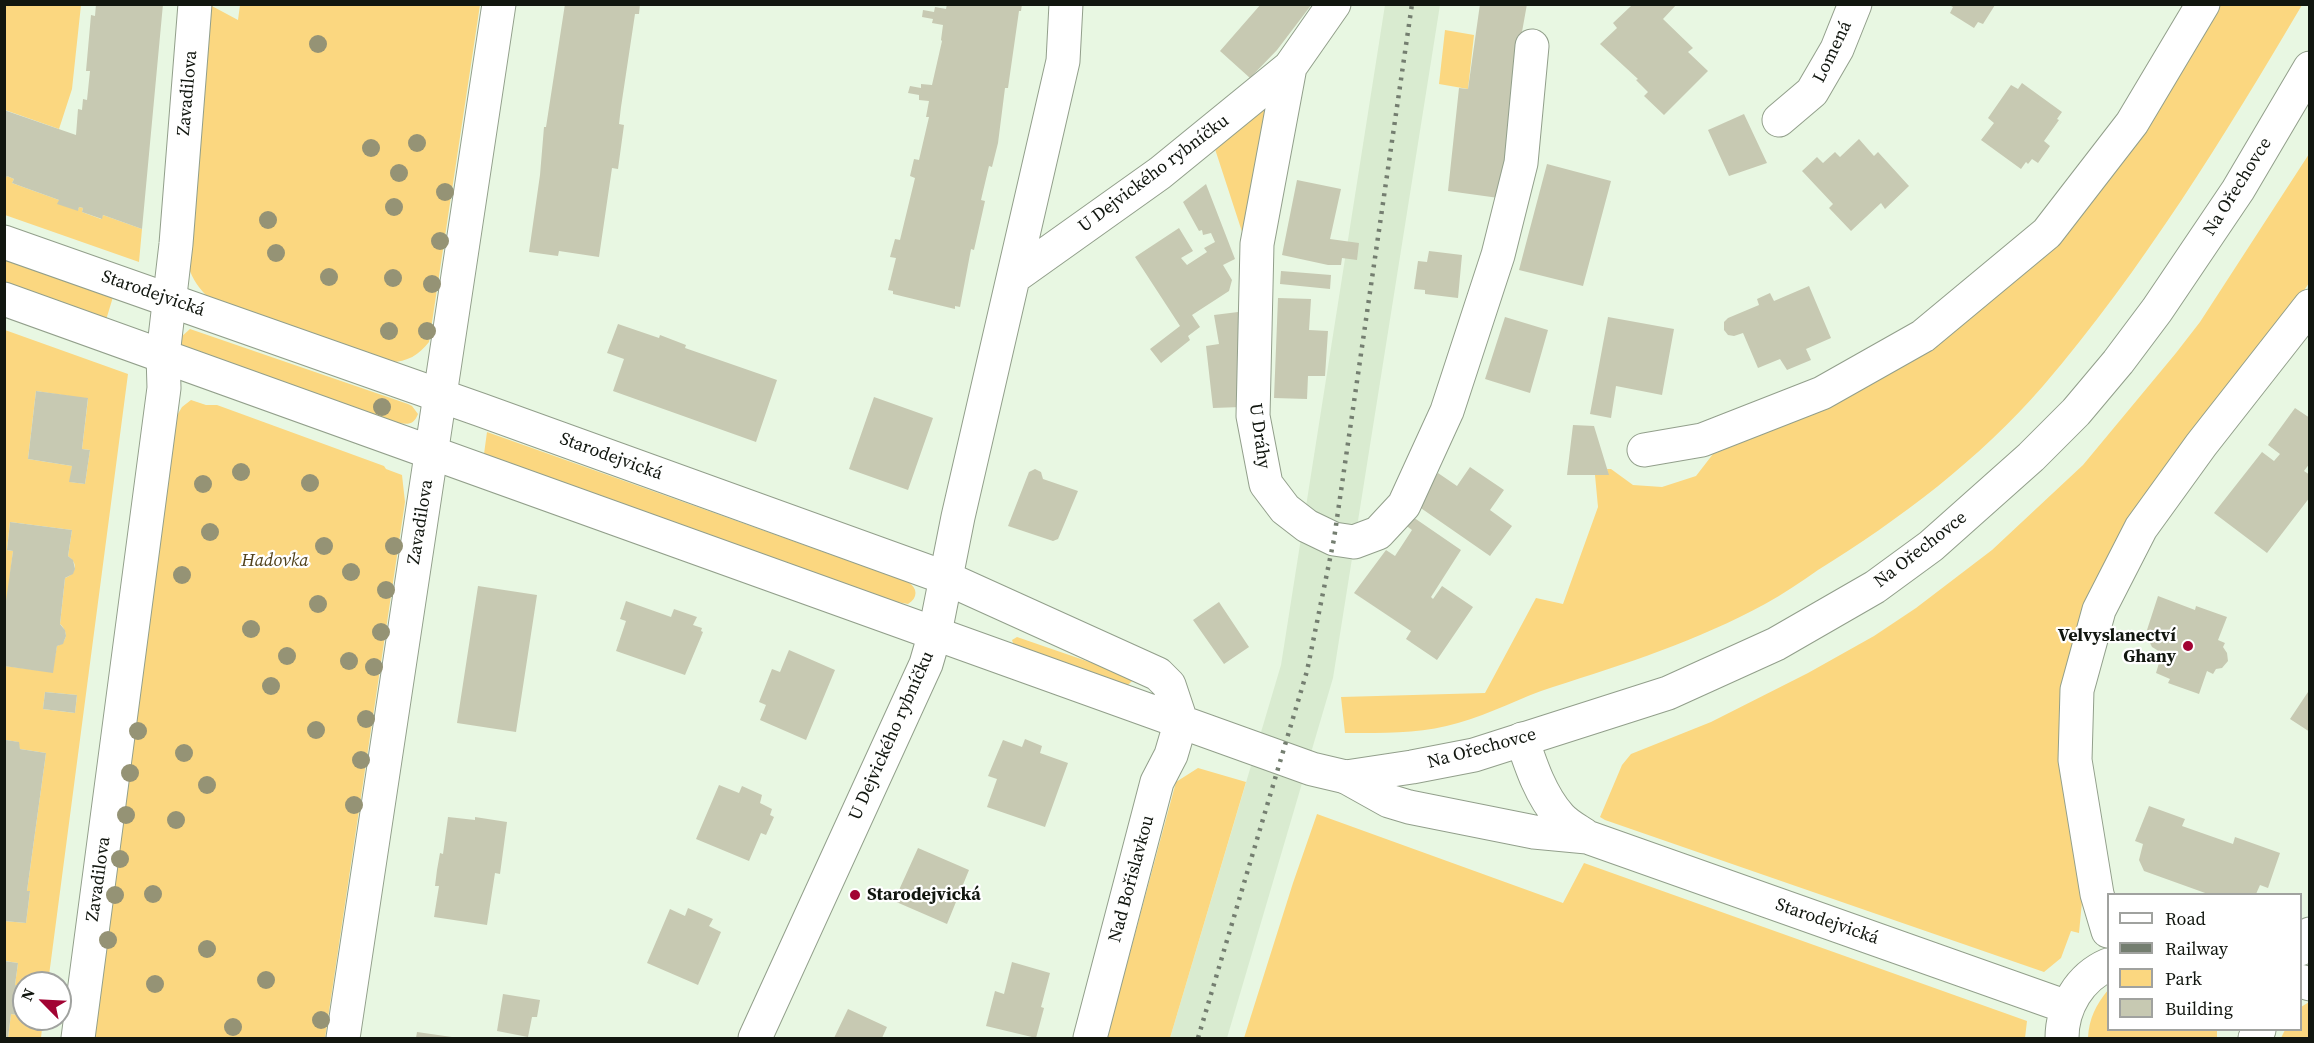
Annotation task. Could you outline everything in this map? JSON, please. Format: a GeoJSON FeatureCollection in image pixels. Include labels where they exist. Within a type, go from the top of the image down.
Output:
{"type":"FeatureCollection","features":[{"type":"Feature","properties":{"kind":"street","name":"Zavadilova"},"geometry":{"type":"LineString","coordinates":[[78,1038],[164,388],[163,355],[176,244],[195,4]]}},
{"type":"Feature","properties":{"kind":"street","name":"Zavadilova"},"geometry":{"type":"LineString","coordinates":[[343,1038],[499,4]]}},
{"type":"Feature","properties":{"kind":"street","name":"U Dejvického rybníčku"},"geometry":{"type":"LineString","coordinates":[[755,1038],[926,664],[935,633],[958,517],[1063,61],[1066,4]]}},
{"type":"Feature","properties":{"kind":"street","name":"U Dráhy"},"geometry":{"type":"LineString","coordinates":[[1335,4],[1290,66],[1257,244],[1253,416],[1266,484],[1285,509],[1307,526],[1334,539],[1354,542],[1378,533],[1404,505],[1447,411],[1498,255],[1521,163],[1532,46]]}},
{"type":"Feature","properties":{"kind":"street","name":"Lomená"},"geometry":{"type":"LineString","coordinates":[[1779,120],[1812,92],[1837,49],[1855,4]]}},
{"type":"Feature","properties":{"kind":"street"},"geometry":{"type":"LineString","coordinates":[[1644,450],[1702,440],[1822,393],[1923,336],[2047,233],[2132,123],[2203,4]]}},
{"type":"Feature","properties":{"kind":"street","name":"U Dejvického rybníčku"},"geometry":{"type":"LineString","coordinates":[[1014,277],[1160,173],[1290,66]]}},
{"type":"Feature","properties":{"kind":"street","name":"Na Ořechovce"},"geometry":{"type":"LineString","coordinates":[[1346,777],[1474,755],[1668,693],[1776,644],[1875,587],[1931,546],[2031,457],[2076,412],[2131,345],[2175,285],[2238,190],[2310,68]]}},
{"type":"Feature","properties":{"kind":"street","name":"Starodejvická"},"geometry":{"type":"LineString","coordinates":[[4,242],[946,578],[1158,674],[1169,685],[1181,721]]}},
{"type":"Feature","properties":{"kind":"street","name":"Starodejvická"},"geometry":{"type":"LineString","coordinates":[[4,299],[1312,769],[1346,777],[1389,801],[1534,832],[1587,837],[2067,1006]]}},
{"type":"Feature","properties":{"kind":"street"},"geometry":{"type":"LineString","coordinates":[[2107,925],[2097,894],[2075,760],[2078,690],[2098,610],[2141,528],[2201,445],[2310,306]]}},
{"type":"Feature","properties":{"kind":"street","name":"Nad Bořislavkou"},"geometry":{"type":"LineString","coordinates":[[1090,1038],[1157,782],[1170,754],[1181,721]]}},
{"type":"Feature","properties":{"kind":"street","name":"Starodejvická"},"geometry":{"type":"LineString","coordinates":[[1522,739],[1531,767],[1547,798],[1561,818],[1587,837]]}},
{"type":"Feature","properties":{"kind":"street"},"geometry":{"type":"LineString","coordinates":[[2302,947],[2310,934]]}},
{"type":"Feature","properties":{"kind":"street"},"geometry":{"type":"LineString","coordinates":[[2062,1038],[2067,1006],[2093,971],[2107,966]]}},
{"type":"Feature","properties":{"kind":"shaded area"},"geometry":{"type":"Polygon","coordinates":[[[1385,5],[1440,5],[1333,678],[1227,1038],[1170,1038],[1281,665],[1385,5]]]}},
{"type":"Feature","properties":{"kind":"green space"},"geometry":{"type":"Polygon","coordinates":[[[5,4],[81,5],[72,89],[59,129],[5,110],[5,4]]]}},
{"type":"Feature","properties":{"kind":"green space"},"geometry":{"type":"Polygon","coordinates":[[[210,5],[238,20],[240,5],[480,5],[429,342],[412,357],[391,362],[210,299],[194,280],[188,266],[210,5]]]}},
{"type":"Feature","properties":{"kind":"green space"},"geometry":{"type":"Polygon","coordinates":[[[2220,5],[2302,5],[2212,153],[2115,296],[2019,413],[1993,439],[1937,487],[1878,530],[1765,604],[1687,640],[1444,727],[1388,733],[1345,733],[1341,697],[1485,693],[1536,598],[1563,604],[1598,507],[1595,475],[1608,475],[1607,469],[1611,469],[1633,485],[1662,487],[1696,476],[1713,454],[1834,405],[2065,235],[2152,122],[2220,5]]]}},
{"type":"Feature","properties":{"kind":"green space"},"geometry":{"type":"Polygon","coordinates":[[[1445,30],[1474,35],[1468,89],[1439,84],[1445,30]]]}},
{"type":"Feature","properties":{"kind":"green space"},"geometry":{"type":"Polygon","coordinates":[[[1266,104],[1271,105],[1246,244],[1215,149],[1266,104]]]}},
{"type":"Feature","properties":{"kind":"green space"},"geometry":{"type":"Polygon","coordinates":[[[2309,154],[2309,283],[2085,617],[2083,891],[2079,933],[2071,931],[2061,958],[2044,972],[1600,817],[1622,765],[1631,754],[1711,722],[1808,673],[1874,636],[1916,608],[1992,550],[2083,465],[2200,322],[2309,154]]]}},
{"type":"Feature","properties":{"kind":"green space"},"geometry":{"type":"Polygon","coordinates":[[[7,176],[14,179],[12,183],[59,200],[78,210],[79,207],[83,208],[82,212],[101,219],[103,215],[142,229],[139,262],[5,215],[4,180],[7,176]]]}},
{"type":"Feature","properties":{"kind":"green space"},"geometry":{"type":"Polygon","coordinates":[[[5,259],[113,297],[106,320],[5,284],[5,259]]]}},
{"type":"Feature","properties":{"kind":"green space"},"geometry":{"type":"Polygon","coordinates":[[[190,329],[408,404],[418,414],[411,423],[399,423],[185,348],[182,346],[181,337],[190,329]]]}},
{"type":"Feature","properties":{"kind":"green space"},"geometry":{"type":"Polygon","coordinates":[[[5,330],[128,374],[50,971],[17,971],[18,963],[5,961],[5,921],[26,923],[30,891],[27,891],[46,753],[20,749],[18,742],[6,740],[5,742],[5,666],[52,672],[57,646],[66,636],[60,624],[65,578],[72,574],[75,568],[74,562],[68,556],[72,530],[10,522],[7,550],[13,551],[5,615],[5,330]],[[36,391],[28,459],[72,466],[70,482],[85,484],[90,450],[82,449],[88,399],[36,391]],[[45,692],[43,709],[75,713],[77,695],[45,692]]]}},
{"type":"Feature","properties":{"kind":"green space","name":"Hadovka"},"geometry":{"type":"Polygon","coordinates":[[[191,400],[206,405],[217,405],[384,466],[402,475],[405,502],[325,1038],[92,1038],[172,424],[182,407],[191,400]]]}},
{"type":"Feature","properties":{"kind":"green space"},"geometry":{"type":"Polygon","coordinates":[[[487,432],[908,582],[914,587],[915,596],[908,604],[897,602],[484,454],[487,432]]]}},
{"type":"Feature","properties":{"kind":"green space"},"geometry":{"type":"Polygon","coordinates":[[[1017,637],[1130,676],[1133,680],[1127,686],[1014,646],[1012,640],[1017,637]]]}},
{"type":"Feature","properties":{"kind":"green space"},"geometry":{"type":"Polygon","coordinates":[[[1198,768],[1246,782],[1170,1038],[1107,1038],[1176,782],[1198,768]]]}},
{"type":"Feature","properties":{"kind":"green space"},"geometry":{"type":"Polygon","coordinates":[[[1317,814],[1563,903],[1584,863],[2027,1021],[2025,1038],[1244,1038],[1317,814]]]}},
{"type":"Feature","properties":{"kind":"green space"},"geometry":{"type":"Polygon","coordinates":[[[2107,991],[2107,1031],[2217,1031],[2217,1038],[2088,1038],[2090,1024],[2107,991]]]}},
{"type":"Feature","properties":{"kind":"green space"},"geometry":{"type":"Polygon","coordinates":[[[2309,1002],[2309,1038],[2281,1038],[2284,1031],[2302,1031],[2302,1006],[2309,1002]]]}},
{"type":"Feature","properties":{"kind":"green space"},"geometry":{"type":"Polygon","coordinates":[[[11,1014],[12,1031],[42,1031],[41,1038],[8,1038],[11,1014]]]}},
{"type":"Feature","properties":{"kind":"building"},"geometry":{"type":"Polygon","coordinates":[[[96,4],[163,4],[142,229],[103,215],[102,219],[82,212],[83,208],[79,207],[78,211],[57,204],[59,200],[12,183],[14,179],[7,176],[4,181],[4,110],[76,135],[78,109],[82,110],[83,99],[87,100],[90,71],[86,71],[91,15],[95,16],[96,4]]]}},
{"type":"Feature","properties":{"kind":"building"},"geometry":{"type":"Polygon","coordinates":[[[565,4],[640,4],[639,14],[635,14],[621,107],[619,124],[624,125],[618,169],[612,168],[599,257],[559,251],[558,256],[529,252],[544,127],[546,127],[565,4]]]}},
{"type":"Feature","properties":{"kind":"building"},"geometry":{"type":"Polygon","coordinates":[[[947,4],[1022,4],[1021,11],[1019,11],[1008,88],[1005,88],[998,143],[992,167],[989,166],[981,200],[985,201],[974,250],[971,249],[960,307],[955,306],[955,309],[893,294],[893,291],[888,290],[896,258],[890,257],[895,239],[900,240],[915,178],[910,176],[914,159],[919,160],[929,117],[926,117],[929,101],[919,100],[919,95],[908,93],[910,86],[921,88],[921,84],[932,85],[942,41],[943,25],[932,23],[933,19],[922,17],[923,10],[934,12],[935,7],[946,9],[947,4]]]}},
{"type":"Feature","properties":{"kind":"building"},"geometry":{"type":"Polygon","coordinates":[[[1261,4],[1312,4],[1277,50],[1250,78],[1220,51],[1261,4]]]}},
{"type":"Feature","properties":{"kind":"building"},"geometry":{"type":"Polygon","coordinates":[[[1480,4],[1527,4],[1520,43],[1506,199],[1448,191],[1459,88],[1468,89],[1480,4]]]}},
{"type":"Feature","properties":{"kind":"building"},"geometry":{"type":"Polygon","coordinates":[[[1629,4],[1677,4],[1663,19],[1693,48],[1688,52],[1708,71],[1664,115],[1644,96],[1648,92],[1636,80],[1638,79],[1600,44],[1617,28],[1613,23],[1631,6],[1629,4]]]}},
{"type":"Feature","properties":{"kind":"building"},"geometry":{"type":"Polygon","coordinates":[[[1949,5],[1995,5],[1983,24],[1978,22],[1974,28],[1950,13],[1953,7],[1949,5]]]}},
{"type":"Feature","properties":{"kind":"building"},"geometry":{"type":"Polygon","coordinates":[[[2022,83],[2062,112],[2044,141],[2050,146],[2038,163],[2032,159],[2028,164],[2026,162],[2021,169],[1981,140],[1994,123],[1988,118],[2011,85],[2018,89],[2022,83]]]}},
{"type":"Feature","properties":{"kind":"building"},"geometry":{"type":"Polygon","coordinates":[[[1744,114],[1767,163],[1729,176],[1708,130],[1744,114]]]}},
{"type":"Feature","properties":{"kind":"building"},"geometry":{"type":"Polygon","coordinates":[[[1859,139],[1874,156],[1878,152],[1909,186],[1885,209],[1881,203],[1851,231],[1829,208],[1833,204],[1802,171],[1817,157],[1823,163],[1835,152],[1840,157],[1859,139]]]}},
{"type":"Feature","properties":{"kind":"building"},"geometry":{"type":"Polygon","coordinates":[[[1547,164],[1611,181],[1583,286],[1519,270],[1547,164]]]}},
{"type":"Feature","properties":{"kind":"building"},"geometry":{"type":"Polygon","coordinates":[[[1297,180],[1341,189],[1330,239],[1359,243],[1357,260],[1342,258],[1341,265],[1328,265],[1282,255],[1297,180]]]}},
{"type":"Feature","properties":{"kind":"building"},"geometry":{"type":"Polygon","coordinates":[[[1206,184],[1235,259],[1223,265],[1232,280],[1229,291],[1192,315],[1200,327],[1188,336],[1190,340],[1161,363],[1150,349],[1180,326],[1135,257],[1179,228],[1193,251],[1181,258],[1187,265],[1207,252],[1204,248],[1215,242],[1211,233],[1203,235],[1202,230],[1199,231],[1183,202],[1206,184]]]}},
{"type":"Feature","properties":{"kind":"building"},"geometry":{"type":"Polygon","coordinates":[[[1429,251],[1462,255],[1458,298],[1425,294],[1425,290],[1414,289],[1418,261],[1427,262],[1429,251]]]}},
{"type":"Feature","properties":{"kind":"building"},"geometry":{"type":"Polygon","coordinates":[[[1281,271],[1331,275],[1330,289],[1280,284],[1281,271]]]}},
{"type":"Feature","properties":{"kind":"building"},"geometry":{"type":"Polygon","coordinates":[[[1809,286],[1831,338],[1806,349],[1811,360],[1787,370],[1780,359],[1758,368],[1743,333],[1728,335],[1724,330],[1724,322],[1728,318],[1759,305],[1757,299],[1770,293],[1774,301],[1809,286]]]}},
{"type":"Feature","properties":{"kind":"building"},"geometry":{"type":"Polygon","coordinates":[[[1278,298],[1311,299],[1309,330],[1328,331],[1325,376],[1308,376],[1307,399],[1274,398],[1278,298]]]}},
{"type":"Feature","properties":{"kind":"building"},"geometry":{"type":"Polygon","coordinates":[[[1238,312],[1241,407],[1213,408],[1206,346],[1219,344],[1214,315],[1238,312]]]}},
{"type":"Feature","properties":{"kind":"building"},"geometry":{"type":"Polygon","coordinates":[[[1505,317],[1548,330],[1530,393],[1485,379],[1505,317]]]}},
{"type":"Feature","properties":{"kind":"building"},"geometry":{"type":"Polygon","coordinates":[[[1608,317],[1674,329],[1662,395],[1616,386],[1611,418],[1590,414],[1608,317]]]}},
{"type":"Feature","properties":{"kind":"building"},"geometry":{"type":"Polygon","coordinates":[[[618,324],[659,338],[660,335],[686,345],[685,348],[777,380],[756,442],[613,391],[624,359],[607,353],[618,324]]]}},
{"type":"Feature","properties":{"kind":"building"},"geometry":{"type":"Polygon","coordinates":[[[36,391],[88,398],[82,449],[90,450],[85,484],[69,482],[72,466],[28,459],[36,391]]]}},
{"type":"Feature","properties":{"kind":"building"},"geometry":{"type":"Polygon","coordinates":[[[874,397],[933,418],[908,490],[849,469],[874,397]]]}},
{"type":"Feature","properties":{"kind":"building"},"geometry":{"type":"Polygon","coordinates":[[[2295,408],[2310,418],[2310,463],[2304,471],[2310,475],[2310,497],[2267,553],[2214,513],[2262,452],[2274,461],[2280,454],[2268,445],[2295,408]]]}},
{"type":"Feature","properties":{"kind":"building"},"geometry":{"type":"Polygon","coordinates":[[[1573,425],[1594,426],[1609,475],[1567,475],[1573,425]]]}},
{"type":"Feature","properties":{"kind":"building"},"geometry":{"type":"Polygon","coordinates":[[[1470,467],[1504,490],[1490,510],[1512,526],[1490,556],[1415,504],[1438,473],[1457,486],[1470,467]]]}},
{"type":"Feature","properties":{"kind":"building"},"geometry":{"type":"Polygon","coordinates":[[[1035,469],[1041,472],[1043,479],[1078,491],[1058,539],[1053,541],[1008,526],[1029,472],[1035,469]]]}},
{"type":"Feature","properties":{"kind":"building"},"geometry":{"type":"Polygon","coordinates":[[[1410,515],[1461,550],[1431,597],[1433,599],[1442,586],[1473,607],[1437,660],[1406,639],[1411,631],[1354,593],[1386,550],[1395,556],[1412,530],[1404,524],[1410,515]]]}},
{"type":"Feature","properties":{"kind":"building"},"geometry":{"type":"Polygon","coordinates":[[[10,522],[72,530],[68,556],[73,560],[75,569],[73,574],[65,578],[60,624],[66,636],[63,644],[57,646],[53,673],[4,666],[4,615],[13,551],[7,550],[10,522]]]}},
{"type":"Feature","properties":{"kind":"building"},"geometry":{"type":"Polygon","coordinates":[[[478,586],[537,595],[516,732],[457,723],[478,586]]]}},
{"type":"Feature","properties":{"kind":"building","name":"Velvyslanectví Ghany"},"geometry":{"type":"Polygon","coordinates":[[[2158,596],[2195,610],[2196,606],[2227,617],[2218,640],[2225,643],[2223,647],[2228,661],[2222,668],[2216,669],[2213,674],[2207,671],[2199,694],[2168,683],[2170,679],[2156,673],[2162,653],[2152,647],[2147,630],[2158,596]]]}},
{"type":"Feature","properties":{"kind":"building"},"geometry":{"type":"Polygon","coordinates":[[[626,601],[671,617],[674,609],[697,617],[693,625],[702,628],[703,632],[685,675],[616,651],[626,621],[620,619],[626,601]]]}},
{"type":"Feature","properties":{"kind":"building"},"geometry":{"type":"Polygon","coordinates":[[[1219,602],[1249,647],[1224,664],[1193,620],[1219,602]]]}},
{"type":"Feature","properties":{"kind":"building"},"geometry":{"type":"Polygon","coordinates":[[[789,650],[835,670],[806,740],[760,720],[766,705],[759,702],[772,669],[780,672],[789,650]]]}},
{"type":"Feature","properties":{"kind":"building"},"geometry":{"type":"Polygon","coordinates":[[[2310,689],[2310,732],[2290,719],[2310,689]]]}},
{"type":"Feature","properties":{"kind":"building"},"geometry":{"type":"Polygon","coordinates":[[[45,692],[77,695],[75,713],[43,709],[45,692]]]}},
{"type":"Feature","properties":{"kind":"building"},"geometry":{"type":"Polygon","coordinates":[[[1025,739],[1042,746],[1040,753],[1068,763],[1045,827],[987,807],[997,779],[988,776],[1003,740],[1022,747],[1025,739]]]}},
{"type":"Feature","properties":{"kind":"building"},"geometry":{"type":"Polygon","coordinates":[[[6,740],[19,742],[20,749],[46,753],[27,891],[30,891],[26,923],[4,921],[6,740]]]}},
{"type":"Feature","properties":{"kind":"building"},"geometry":{"type":"Polygon","coordinates":[[[719,785],[739,793],[742,786],[762,795],[760,803],[772,809],[770,815],[774,817],[766,835],[761,833],[749,861],[696,839],[719,785]]]}},
{"type":"Feature","properties":{"kind":"building"},"geometry":{"type":"Polygon","coordinates":[[[2149,806],[2185,819],[2182,826],[2233,844],[2235,837],[2280,853],[2268,888],[2260,885],[2256,893],[2205,893],[2144,871],[2139,860],[2143,844],[2135,841],[2149,806]]]}},
{"type":"Feature","properties":{"kind":"building"},"geometry":{"type":"Polygon","coordinates":[[[448,817],[475,820],[475,817],[507,822],[500,874],[495,873],[487,925],[434,917],[439,886],[435,886],[437,870],[440,853],[443,854],[448,817]]]}},
{"type":"Feature","properties":{"kind":"building"},"geometry":{"type":"Polygon","coordinates":[[[918,848],[969,870],[947,924],[894,901],[918,848]]]}},
{"type":"Feature","properties":{"kind":"building"},"geometry":{"type":"Polygon","coordinates":[[[688,908],[713,919],[709,926],[721,932],[698,985],[647,963],[670,909],[685,916],[688,908]]]}},
{"type":"Feature","properties":{"kind":"building"},"geometry":{"type":"Polygon","coordinates":[[[4,961],[18,963],[17,971],[12,971],[12,1014],[8,1038],[4,1038],[4,961]]]}},
{"type":"Feature","properties":{"kind":"building"},"geometry":{"type":"Polygon","coordinates":[[[1012,962],[1050,973],[1036,1038],[986,1026],[995,991],[1004,994],[1012,962]]]}},
{"type":"Feature","properties":{"kind":"building"},"geometry":{"type":"Polygon","coordinates":[[[503,994],[540,1000],[537,1017],[532,1017],[528,1037],[497,1031],[503,994]]]}},
{"type":"Feature","properties":{"kind":"building"},"geometry":{"type":"Polygon","coordinates":[[[848,1009],[887,1027],[882,1038],[834,1038],[848,1009]]]}},
{"type":"Feature","properties":{"kind":"building"},"geometry":{"type":"Polygon","coordinates":[[[417,1032],[452,1037],[452,1038],[416,1038],[417,1032]]]}},
{"type":"Feature","properties":{"kind":"railway"},"geometry":{"type":"LineString","coordinates":[[1198,1038],[1307,671],[1334,539],[1412,4]]}},
{"type":"Feature","properties":{"kind":"place","name":"Velvyslanectví Ghany"},"geometry":{"type":"Point","coordinates":[2188,646]}},
{"type":"Feature","properties":{"kind":"place","name":"Starodejvická"},"geometry":{"type":"Point","coordinates":[855,895]}}]}
